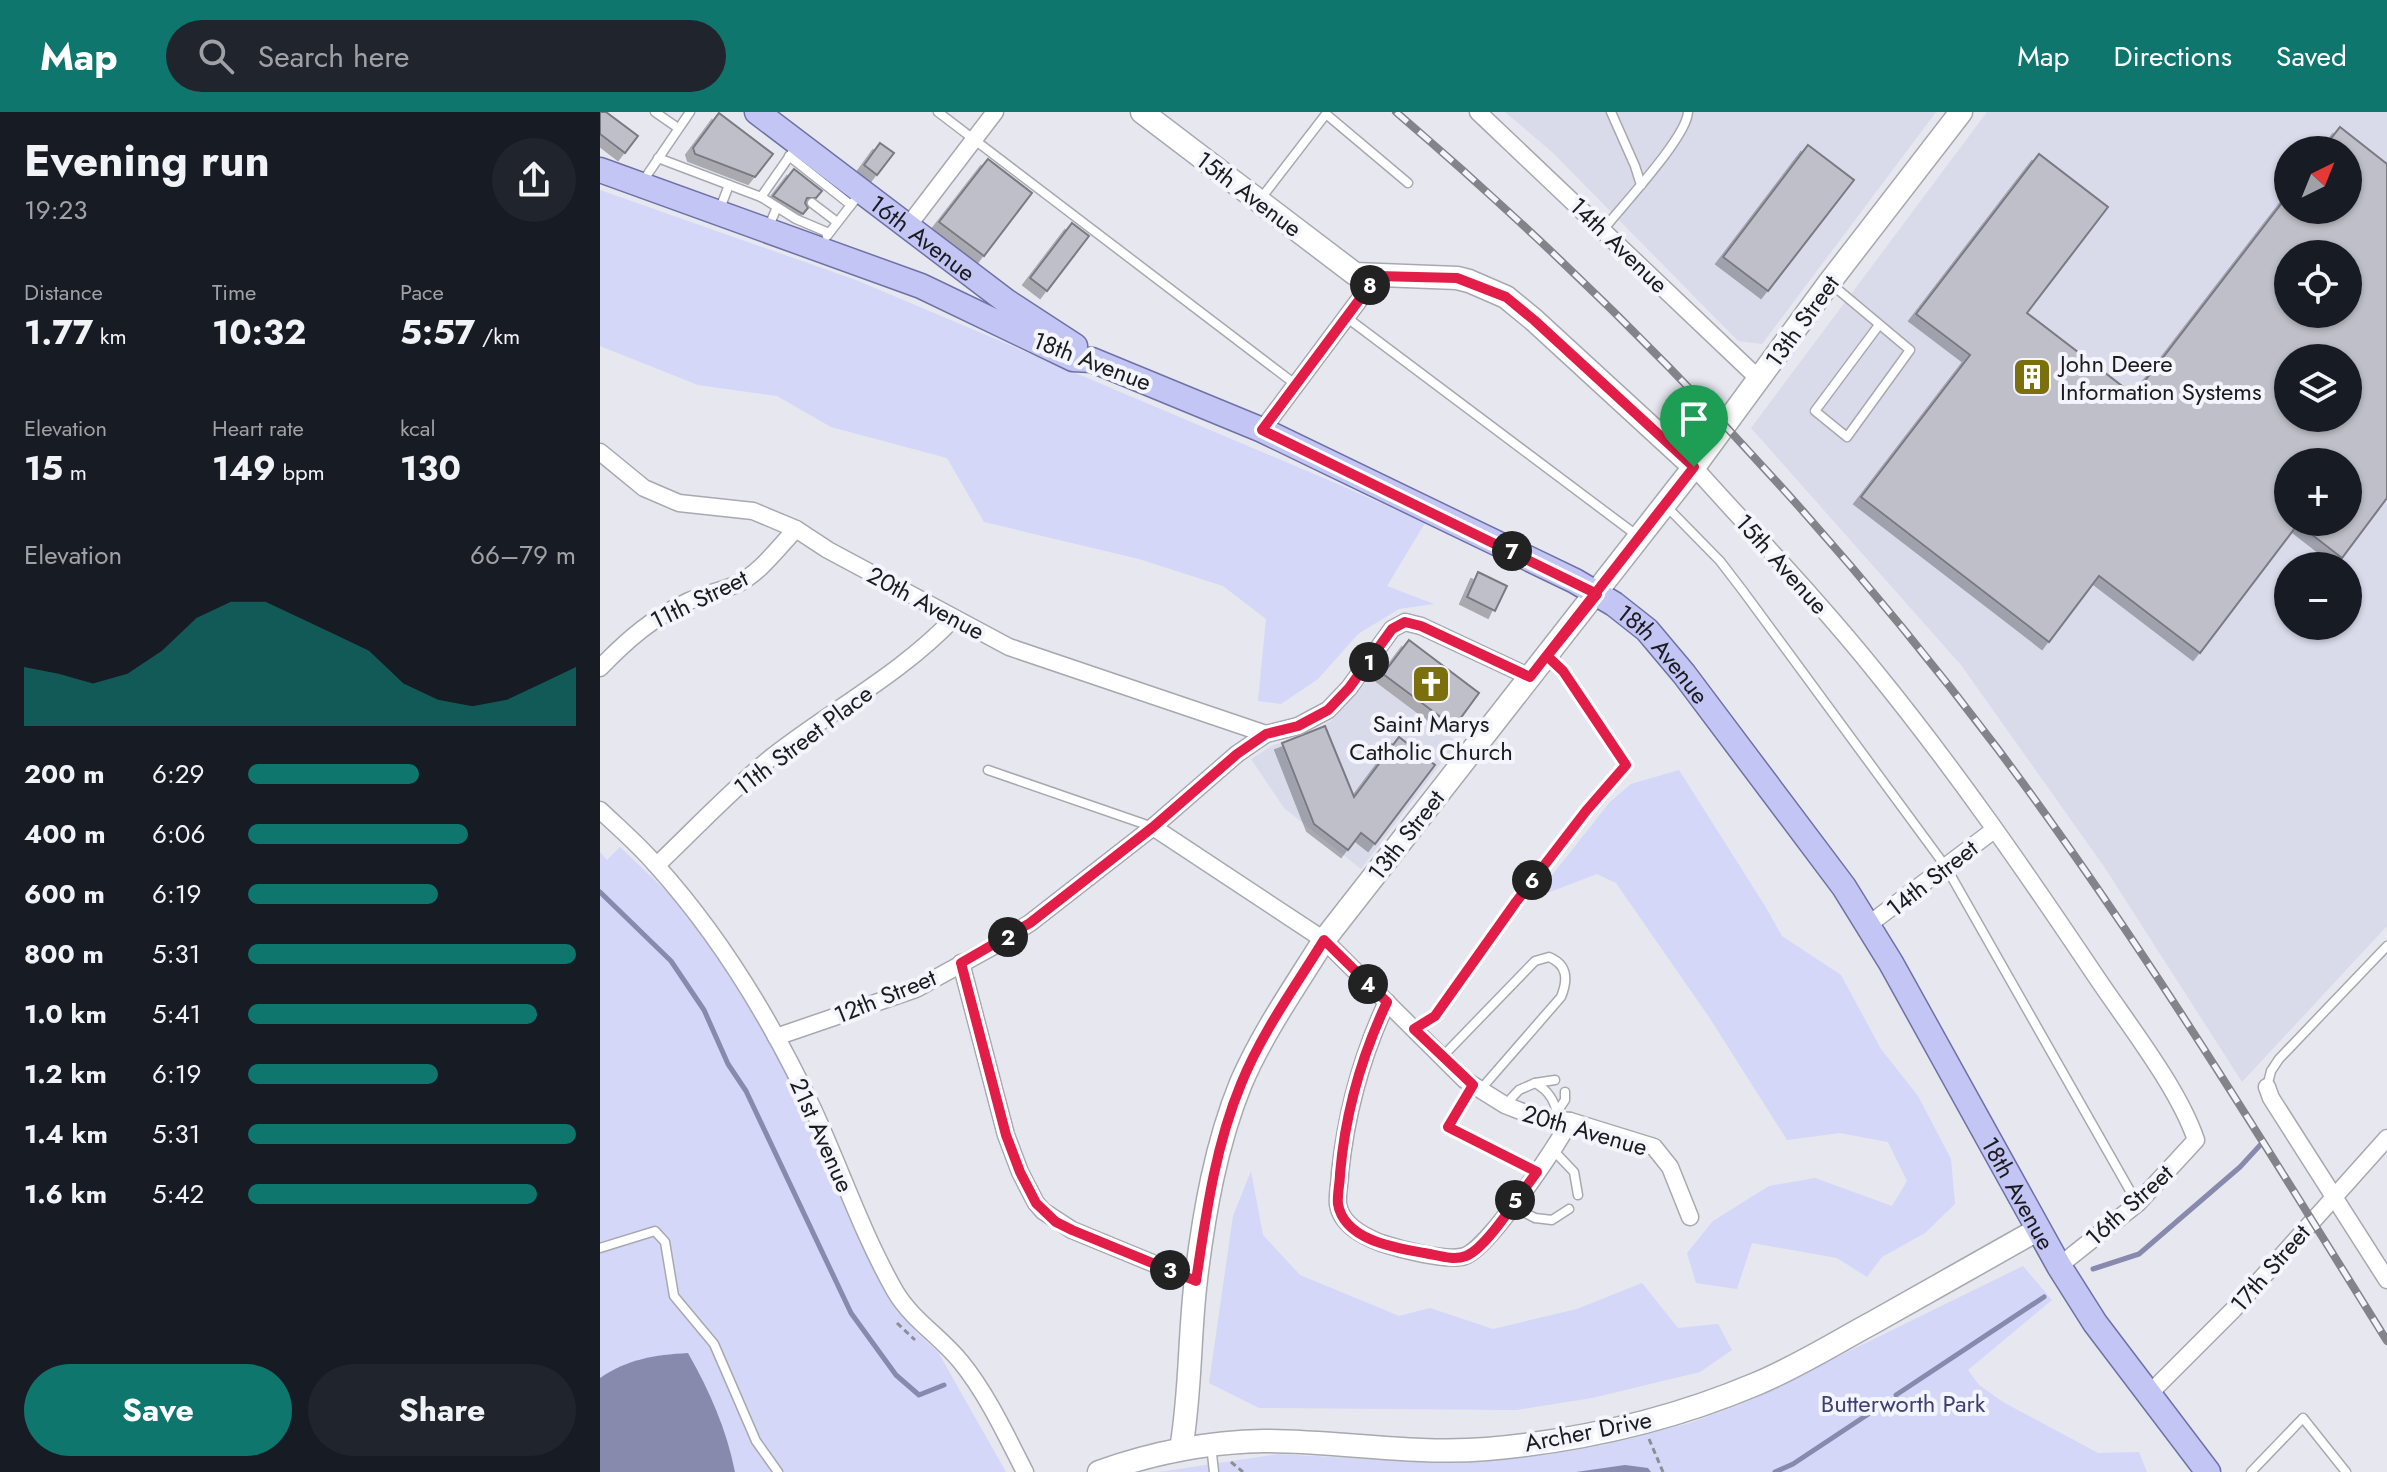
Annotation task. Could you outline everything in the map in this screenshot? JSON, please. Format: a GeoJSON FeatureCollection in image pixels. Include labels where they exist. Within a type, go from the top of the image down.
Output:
{"type":"FeatureCollection","features":[{"type":"Feature","properties":{"kind":"main road","name":"16th Avenue"},"geometry":{"type":"LineString","coordinates":[[757,112],[794,150],[856,198],[908,226],[1006,301],[1062,336],[1092,360]]}},
{"type":"Feature","properties":{"kind":"main road","name":"18th Avenue"},"geometry":{"type":"LineString","coordinates":[[600,170],[766,232],[823,241],[1073,359],[1092,360],[1262,430],[1597,594],[1632,618],[1664,649],[1844,887],[2059,1266],[2095,1323],[2208,1472]]}},
{"type":"Feature","properties":{"kind":"street"},"geometry":{"type":"LineString","coordinates":[[908,226],[995,112]]}},
{"type":"Feature","properties":{"kind":"street","name":"15th Avenue"},"geometry":{"type":"LineString","coordinates":[[1142,112],[1355,274],[1457,278],[1506,297],[1694,467],[1876,672],[1994,830],[2155,1064],[2190,1122],[2196,1140]]}},
{"type":"Feature","properties":{"kind":"street","name":"14th Avenue"},"geometry":{"type":"LineString","coordinates":[[1478,112],[1759,379]]}},
{"type":"Feature","properties":{"kind":"street","name":"13th Street"},"geometry":{"type":"LineString","coordinates":[[1181,1449],[1189,1401],[1196,1281],[1215,1170],[1241,1083],[1274,1018],[1324,940],[1597,594],[1961,112]]}},
{"type":"Feature","properties":{"kind":"street"},"geometry":{"type":"LineString","coordinates":[[1262,430],[1377,276]]}},
{"type":"Feature","properties":{"kind":"street","name":"20th Avenue"},"geometry":{"type":"LineString","coordinates":[[600,452],[644,488],[679,503],[753,511],[796,529],[828,550],[1009,647],[1266,734]]}},
{"type":"Feature","properties":{"kind":"street","name":"11th Street"},"geometry":{"type":"LineString","coordinates":[[600,668],[626,640],[657,618],[688,601],[737,584],[758,569],[796,529]]}},
{"type":"Feature","properties":{"kind":"street","name":"11th Street Place"},"geometry":{"type":"LineString","coordinates":[[657,865],[773,756],[866,692],[954,618]]}},
{"type":"Feature","properties":{"kind":"street","name":"12th Street"},"geometry":{"type":"LineString","coordinates":[[776,1037],[916,989],[1030,923],[1153,827],[1237,754],[1266,734],[1298,726],[1328,710],[1349,688],[1384,638],[1398,625],[1405,622],[1421,626],[1530,677]]}},
{"type":"Feature","properties":{"kind":"street","name":"21st Avenue"},"geometry":{"type":"LineString","coordinates":[[600,810],[657,865],[736,970],[776,1037],[814,1111],[850,1200],[898,1295],[914,1318],[962,1362],[1025,1472]]}},
{"type":"Feature","properties":{"kind":"street","name":"20th Avenue"},"geometry":{"type":"LineString","coordinates":[[1153,827],[1324,940],[1477,1088],[1505,1105],[1538,1118],[1562,1118],[1654,1147],[1670,1167],[1690,1217]]}},
{"type":"Feature","properties":{"kind":"street","name":"14th Street"},"geometry":{"type":"LineString","coordinates":[[1868,925],[1994,830]]}},
{"type":"Feature","properties":{"kind":"street"},"geometry":{"type":"LineString","coordinates":[[961,963],[1006,1135],[1036,1203],[1056,1222],[1072,1230],[1196,1281]]}},
{"type":"Feature","properties":{"kind":"street"},"geometry":{"type":"LineString","coordinates":[[1387,1002],[1369,1040],[1343,1141],[1338,1203],[1342,1217],[1363,1235],[1384,1244],[1448,1257],[1465,1256],[1479,1247],[1553,1150],[1562,1118]]}},
{"type":"Feature","properties":{"kind":"street"},"geometry":{"type":"LineString","coordinates":[[2267,1087],[2271,1098],[2387,1280]]}},
{"type":"Feature","properties":{"kind":"street","name":"17th Street"},"geometry":{"type":"LineString","coordinates":[[2149,1394],[2234,1309],[2387,1138]]}},
{"type":"Feature","properties":{"kind":"street","name":"16th Street"},"geometry":{"type":"LineString","coordinates":[[2059,1266],[2138,1203],[2196,1140]]}},
{"type":"Feature","properties":{"kind":"street","name":"Archer Drive"},"geometry":{"type":"LineString","coordinates":[[1099,1472],[1136,1459],[1211,1444],[1263,1441],[1484,1449],[1544,1442],[1641,1422],[1759,1383],[2037,1230]]}},
{"type":"Feature","properties":{"kind":"lane"},"geometry":{"type":"LineString","coordinates":[[655,112],[678,128]]}},
{"type":"Feature","properties":{"kind":"lane"},"geometry":{"type":"LineString","coordinates":[[640,185],[690,112]]}},
{"type":"Feature","properties":{"kind":"lane"},"geometry":{"type":"LineString","coordinates":[[938,112],[1296,385]]}},
{"type":"Feature","properties":{"kind":"lane"},"geometry":{"type":"LineString","coordinates":[[1611,112],[1641,185]]}},
{"type":"Feature","properties":{"kind":"lane"},"geometry":{"type":"LineString","coordinates":[[1603,230],[1682,129],[1688,112]]}},
{"type":"Feature","properties":{"kind":"lane"},"geometry":{"type":"LineString","coordinates":[[1259,202],[1326,114],[1408,183]]}},
{"type":"Feature","properties":{"kind":"lane"},"geometry":{"type":"LineString","coordinates":[[761,197],[794,150]]}},
{"type":"Feature","properties":{"kind":"lane"},"geometry":{"type":"LineString","coordinates":[[658,158],[761,197],[823,241],[856,198]]}},
{"type":"Feature","properties":{"kind":"lane"},"geometry":{"type":"LineString","coordinates":[[775,175],[784,182]]}},
{"type":"Feature","properties":{"kind":"lane"},"geometry":{"type":"LineString","coordinates":[[718,213],[729,185]]}},
{"type":"Feature","properties":{"kind":"lane"},"geometry":{"type":"LineString","coordinates":[[812,203],[837,222]]}},
{"type":"Feature","properties":{"kind":"lane"},"geometry":{"type":"LineString","coordinates":[[766,232],[777,207]]}},
{"type":"Feature","properties":{"kind":"lane"},"geometry":{"type":"LineString","coordinates":[[1829,283],[1910,350],[1847,437],[1815,411],[1879,325]]}},
{"type":"Feature","properties":{"kind":"lane"},"geometry":{"type":"LineString","coordinates":[[1346,317],[1640,537]]}},
{"type":"Feature","properties":{"kind":"lane"},"geometry":{"type":"LineString","coordinates":[[1665,504],[1720,561],[1946,867],[2138,1203]]}},
{"type":"Feature","properties":{"kind":"lane"},"geometry":{"type":"LineString","coordinates":[[1414,1029],[1435,1016],[1516,902],[1626,765],[1563,671],[1547,656]]}},
{"type":"Feature","properties":{"kind":"lane"},"geometry":{"type":"LineString","coordinates":[[988,770],[1153,827]]}},
{"type":"Feature","properties":{"kind":"lane"},"geometry":{"type":"LineString","coordinates":[[2267,1087],[2271,1071],[2279,1059],[2387,946]]}},
{"type":"Feature","properties":{"kind":"lane"},"geometry":{"type":"LineString","coordinates":[[1442,1057],[1535,961],[1549,957],[1565,972],[1566,982],[1561,997],[1477,1088],[1448,1127],[1537,1172]]}},
{"type":"Feature","properties":{"kind":"lane"},"geometry":{"type":"LineString","coordinates":[[1505,1105],[1519,1090],[1535,1083],[1555,1080]]}},
{"type":"Feature","properties":{"kind":"lane"},"geometry":{"type":"LineString","coordinates":[[1535,1083],[1546,1089],[1562,1118]]}},
{"type":"Feature","properties":{"kind":"lane"},"geometry":{"type":"LineString","coordinates":[[1562,1118],[1565,1092]]}},
{"type":"Feature","properties":{"kind":"lane"},"geometry":{"type":"LineString","coordinates":[[1553,1150],[1574,1172],[1578,1195]]}},
{"type":"Feature","properties":{"kind":"lane"},"geometry":{"type":"LineString","coordinates":[[1511,1206],[1535,1218],[1552,1220],[1569,1209]]}},
{"type":"Feature","properties":{"kind":"lane"},"geometry":{"type":"LineString","coordinates":[[600,1248],[655,1231],[661,1235],[665,1242],[674,1296],[714,1344],[756,1441],[778,1472]]}},
{"type":"Feature","properties":{"kind":"lane"},"geometry":{"type":"LineString","coordinates":[[2251,1472],[2303,1418],[2346,1472]]}},
{"type":"Feature","properties":{"kind":"lane"},"geometry":{"type":"LineString","coordinates":[[1211,1444],[1214,1472]]}},
{"type":"Feature","properties":{"kind":"path"},"geometry":{"type":"LineString","coordinates":[[1641,1422],[1663,1472]]}},
{"type":"Feature","properties":{"kind":"shaded area"},"geometry":{"type":"Polygon","coordinates":[[[1505,112],[1936,112],[1762,344],[1738,341],[1552,152],[1505,112]]]}},
{"type":"Feature","properties":{"kind":"shaded area"},"geometry":{"type":"Polygon","coordinates":[[[1987,112],[2387,112],[2387,926],[2242,1082],[2105,868],[1961,665],[1751,428],[1987,112]]]}},
{"type":"Feature","properties":{"kind":"shaded area"},"geometry":{"type":"Polygon","coordinates":[[[1370,678],[1457,742],[1361,869],[1284,808],[1251,759],[1273,745],[1298,738],[1331,721],[1370,678]]]}},
{"type":"Feature","properties":{"kind":"shaded area"},"geometry":{"type":"Polygon","coordinates":[[[688,1353],[716,1411],[735,1472],[600,1472],[600,1378],[642,1359],[688,1353]]]}},
{"type":"Feature","properties":{"kind":"shaded area"},"geometry":{"type":"Polygon","coordinates":[[[1625,1465],[1648,1468],[1651,1472],[1576,1472],[1625,1465]]]}},
{"type":"Feature","properties":{"kind":"green space"},"geometry":{"type":"Polygon","coordinates":[[[600,190],[856,280],[1425,523],[1387,586],[1434,604],[1399,609],[1358,634],[1318,679],[1281,704],[1258,701],[1266,619],[1223,586],[1139,559],[984,522],[947,458],[831,427],[777,396],[698,385],[600,346],[600,190]]]}},
{"type":"Feature","properties":{"kind":"green space"},"geometry":{"type":"Polygon","coordinates":[[[1679,770],[1782,936],[1841,975],[1881,1049],[1918,1096],[1951,1159],[1955,1204],[1925,1233],[1882,1257],[1867,1277],[1837,1258],[1752,1243],[1737,1289],[1696,1283],[1687,1253],[1713,1221],[1769,1186],[1815,1178],[1892,1206],[1907,1181],[1888,1142],[1840,1133],[1787,1140],[1709,1017],[1616,883],[1597,874],[1534,898],[1610,802],[1631,784],[1679,770]]]}},
{"type":"Feature","properties":{"kind":"green space"},"geometry":{"type":"Polygon","coordinates":[[[620,847],[679,903],[761,1026],[803,1105],[864,1245],[898,1308],[916,1332],[938,1352],[1006,1472],[600,1472],[600,852],[607,860],[620,847]]]}},
{"type":"Feature","properties":{"kind":"green space"},"geometry":{"type":"Polygon","coordinates":[[[1251,1171],[1263,1235],[1300,1275],[1399,1316],[1430,1308],[1493,1329],[1577,1309],[1642,1283],[1678,1328],[1718,1324],[1732,1350],[1700,1372],[1592,1398],[1516,1410],[1259,1408],[1209,1383],[1233,1216],[1251,1171]]]}},
{"type":"Feature","properties":{"kind":"green space","name":"Butterworth Park"},"geometry":{"type":"Polygon","coordinates":[[[2023,1266],[2052,1300],[1968,1370],[1979,1385],[2003,1402],[2098,1453],[2139,1452],[2147,1472],[1159,1472],[1278,1454],[1421,1462],[1547,1455],[1604,1445],[1690,1423],[1739,1405],[2023,1266]]]}},
{"type":"Feature","properties":{"kind":"building"},"geometry":{"type":"Polygon","coordinates":[[[600,112],[606,112],[638,136],[625,153],[600,134],[600,112]]]}},
{"type":"Feature","properties":{"kind":"building"},"geometry":{"type":"Polygon","coordinates":[[[719,113],[773,154],[755,177],[695,154],[693,148],[719,113]]]}},
{"type":"Feature","properties":{"kind":"building","name":"John Deere Information Systems"},"geometry":{"type":"Polygon","coordinates":[[[2340,127],[2351,136],[2333,136],[2340,127]]]}},
{"type":"Feature","properties":{"kind":"building"},"geometry":{"type":"Polygon","coordinates":[[[880,143],[894,153],[877,175],[864,165],[880,143]]]}},
{"type":"Feature","properties":{"kind":"building","name":"John Deere Information Systems"},"geometry":{"type":"Polygon","coordinates":[[[2362,144],[2387,164],[2387,498],[2362,531],[2362,448],[2274,448],[2274,536],[2289,536],[2200,653],[2099,576],[2049,642],[1861,497],[1970,355],[1916,314],[2039,154],[2108,207],[2027,313],[2134,395],[2274,213],[2274,224],[2362,224],[2362,144]]]}},
{"type":"Feature","properties":{"kind":"building"},"geometry":{"type":"Polygon","coordinates":[[[1808,145],[1854,180],[1768,291],[1723,257],[1808,145]]]}},
{"type":"Feature","properties":{"kind":"building"},"geometry":{"type":"Polygon","coordinates":[[[988,159],[1032,193],[984,256],[939,222],[988,159]]]}},
{"type":"Feature","properties":{"kind":"building"},"geometry":{"type":"Polygon","coordinates":[[[794,169],[822,191],[816,198],[807,198],[805,203],[808,208],[803,214],[773,196],[794,169]]]}},
{"type":"Feature","properties":{"kind":"building"},"geometry":{"type":"Polygon","coordinates":[[[1072,223],[1089,236],[1047,291],[1030,278],[1072,223]]]}},
{"type":"Feature","properties":{"kind":"building","name":"John Deere Information Systems"},"geometry":{"type":"Polygon","coordinates":[[[2314,536],[2358,536],[2346,552],[2334,552],[2314,536]]]}},
{"type":"Feature","properties":{"kind":"building"},"geometry":{"type":"Polygon","coordinates":[[[1478,572],[1507,586],[1495,611],[1467,597],[1478,572]]]}},
{"type":"Feature","properties":{"kind":"building","name":"Saint Marys Catholic Church"},"geometry":{"type":"Polygon","coordinates":[[[1409,640],[1479,693],[1454,727],[1383,674],[1409,640]]]}},
{"type":"Feature","properties":{"kind":"building"},"geometry":{"type":"Polygon","coordinates":[[[1325,726],[1354,797],[1399,737],[1435,765],[1375,844],[1361,833],[1348,850],[1314,824],[1282,743],[1325,726]]]}},
{"type":"Feature","properties":{"kind":"waterway"},"geometry":{"type":"LineString","coordinates":[[600,892],[671,961],[704,1010],[728,1064],[746,1091],[851,1313],[896,1375],[919,1395],[944,1385]]}},
{"type":"Feature","properties":{"kind":"waterway"},"geometry":{"type":"LineString","coordinates":[[2093,1269],[2139,1254],[2240,1167],[2263,1142]]}},
{"type":"Feature","properties":{"kind":"waterway"},"geometry":{"type":"LineString","coordinates":[[1896,1395],[2044,1297]]}},
{"type":"Feature","properties":{"kind":"waterway"},"geometry":{"type":"LineString","coordinates":[[1775,1472],[1793,1464],[1879,1407]]}},
{"type":"Feature","properties":{"kind":"railway"},"geometry":{"type":"LineString","coordinates":[[1396,112],[1559,259],[1714,414],[1788,494],[1930,662],[1997,748],[2150,966],[2387,1341]]}},
{"type":"Feature","properties":{"kind":"place","name":"John Deere Information Systems"},"geometry":{"type":"Point","coordinates":[2032,377]}},
{"type":"Feature","properties":{"kind":"place","name":"Saint Marys Catholic Church"},"geometry":{"type":"Point","coordinates":[1431,684]}},
{"type":"Feature","properties":{"kind":"route"},"geometry":{"type":"LineString","coordinates":[[1694,467],[1506,297],[1457,278],[1377,276],[1262,430],[1597,594],[1547,656],[1563,671],[1626,765],[1516,902],[1435,1016],[1414,1029],[1473,1085],[1448,1127],[1537,1172],[1479,1247],[1465,1256],[1448,1257],[1402,1249],[1363,1235],[1348,1224],[1342,1217],[1338,1203],[1343,1141],[1369,1040],[1387,1002],[1324,940],[1274,1018],[1241,1083],[1215,1170],[1196,1281],[1072,1230],[1043,1211],[1020,1172],[1006,1135],[961,963],[1030,923],[1153,827],[1237,754],[1266,734],[1298,726],[1328,710],[1362,672],[1384,638],[1398,625],[1405,622],[1421,626],[1530,677],[1597,594],[1694,467]]}}]}
